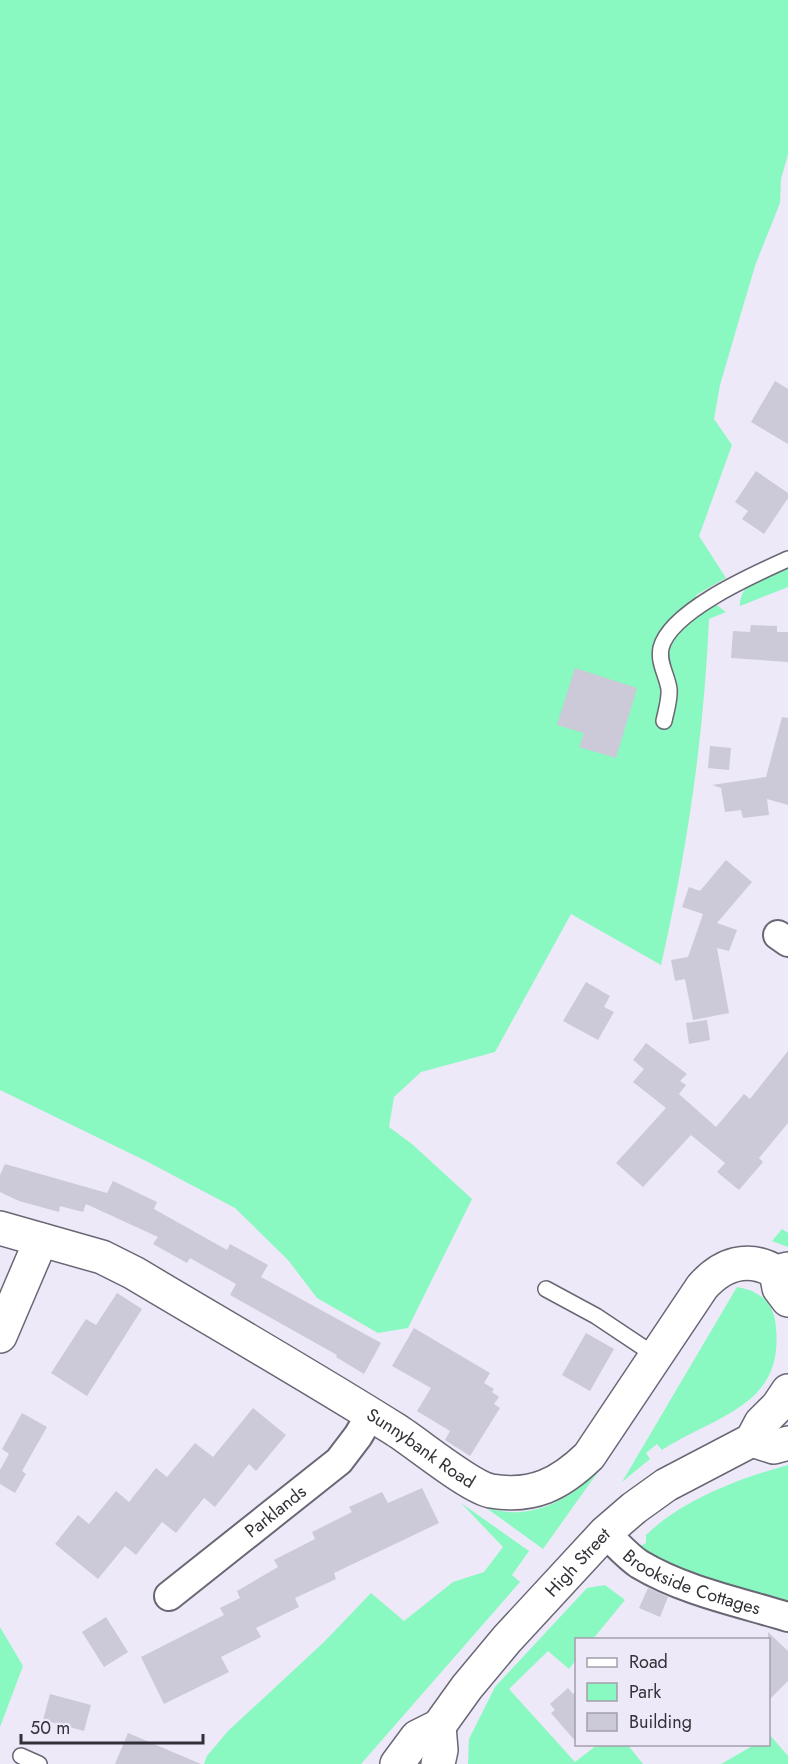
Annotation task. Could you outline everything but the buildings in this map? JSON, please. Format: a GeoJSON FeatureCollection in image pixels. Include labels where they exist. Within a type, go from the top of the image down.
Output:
{"type":"FeatureCollection","features":[{"type":"Feature","properties":{"kind":"street","name":"Sunnybank Road"},"geometry":{"type":"LineString","coordinates":[[0,1228],[102,1257],[134,1273],[371,1414],[483,1489],[522,1493],[549,1486],[570,1474],[589,1456],[712,1275],[729,1265],[759,1264],[784,1280]]}},
{"type":"Feature","properties":{"kind":"street"},"geometry":{"type":"LineString","coordinates":[[0,1336],[41,1240]]}},
{"type":"Feature","properties":{"kind":"street","name":"High Street"},"geometry":{"type":"LineString","coordinates":[[397,1764],[417,1737],[439,1726],[467,1687],[507,1639],[605,1533],[666,1485],[752,1440],[761,1423],[778,1406],[788,1391]]}},
{"type":"Feature","properties":{"kind":"street","name":"Parklands"},"geometry":{"type":"LineString","coordinates":[[169,1596],[339,1461],[371,1414]]}},
{"type":"Feature","properties":{"kind":"street"},"geometry":{"type":"LineString","coordinates":[[752,1440],[774,1447],[788,1443]]}},
{"type":"Feature","properties":{"kind":"street","name":"Brookside Cottages"},"geometry":{"type":"LineString","coordinates":[[605,1533],[638,1563],[655,1572],[687,1586],[788,1617]]}},
{"type":"Feature","properties":{"kind":"street"},"geometry":{"type":"LineString","coordinates":[[438,1764],[441,1750],[439,1726]]}},
{"type":"Feature","properties":{"kind":"lane"},"geometry":{"type":"LineString","coordinates":[[664,721],[669,690],[661,660],[662,646],[675,626],[709,599],[788,560]]}},
{"type":"Feature","properties":{"kind":"lane"},"geometry":{"type":"LineString","coordinates":[[546,1289],[596,1316],[656,1356]]}},
{"type":"Feature","properties":{"kind":"lane"},"geometry":{"type":"LineString","coordinates":[[21,1756],[39,1764]]}},
{"type":"Feature","properties":{"kind":"green space"},"geometry":{"type":"Polygon","coordinates":[[[0,0],[788,0],[788,154],[781,179],[780,203],[756,263],[720,385],[714,419],[732,445],[699,536],[726,578],[696,595],[699,605],[714,603],[726,612],[709,619],[707,663],[693,793],[679,880],[661,965],[571,914],[495,1052],[421,1072],[394,1097],[389,1127],[412,1144],[472,1199],[408,1328],[378,1333],[317,1298],[288,1260],[235,1208],[148,1162],[0,1090],[0,0]]]}},
{"type":"Feature","properties":{"kind":"green space"},"geometry":{"type":"Polygon","coordinates":[[[788,566],[788,587],[740,606],[741,597],[750,584],[788,566]]]}},
{"type":"Feature","properties":{"kind":"green space"},"geometry":{"type":"Polygon","coordinates":[[[782,1229],[788,1233],[788,1247],[772,1241],[782,1229]]]}},
{"type":"Feature","properties":{"kind":"green space"},"geometry":{"type":"Polygon","coordinates":[[[737,1287],[750,1290],[762,1297],[773,1313],[776,1349],[771,1372],[760,1389],[726,1416],[662,1450],[657,1444],[646,1453],[650,1459],[622,1482],[737,1287]]]}},
{"type":"Feature","properties":{"kind":"green space"},"geometry":{"type":"Polygon","coordinates":[[[788,1465],[788,1605],[695,1577],[637,1548],[646,1543],[646,1535],[660,1522],[694,1501],[751,1476],[788,1465]]]}},
{"type":"Feature","properties":{"kind":"green space"},"geometry":{"type":"Polygon","coordinates":[[[600,1469],[543,1549],[485,1507],[518,1512],[548,1506],[575,1490],[600,1469]]]}},
{"type":"Feature","properties":{"kind":"green space"},"geometry":{"type":"Polygon","coordinates":[[[461,1503],[529,1551],[512,1575],[520,1582],[361,1764],[204,1764],[207,1756],[228,1731],[324,1642],[371,1593],[404,1621],[453,1582],[484,1572],[503,1547],[461,1503]]]}},
{"type":"Feature","properties":{"kind":"green space"},"geometry":{"type":"Polygon","coordinates":[[[605,1585],[625,1600],[594,1638],[575,1638],[575,1661],[569,1669],[548,1651],[509,1689],[575,1762],[596,1746],[629,1746],[643,1764],[468,1764],[469,1739],[495,1687],[587,1588],[605,1585]]]}},
{"type":"Feature","properties":{"kind":"green space"},"geometry":{"type":"Polygon","coordinates":[[[0,1627],[23,1666],[0,1727],[0,1627]]]}},
{"type":"Feature","properties":{"kind":"green space"},"geometry":{"type":"Polygon","coordinates":[[[770,1735],[788,1756],[788,1764],[721,1764],[752,1746],[770,1746],[770,1735]]]}}]}
